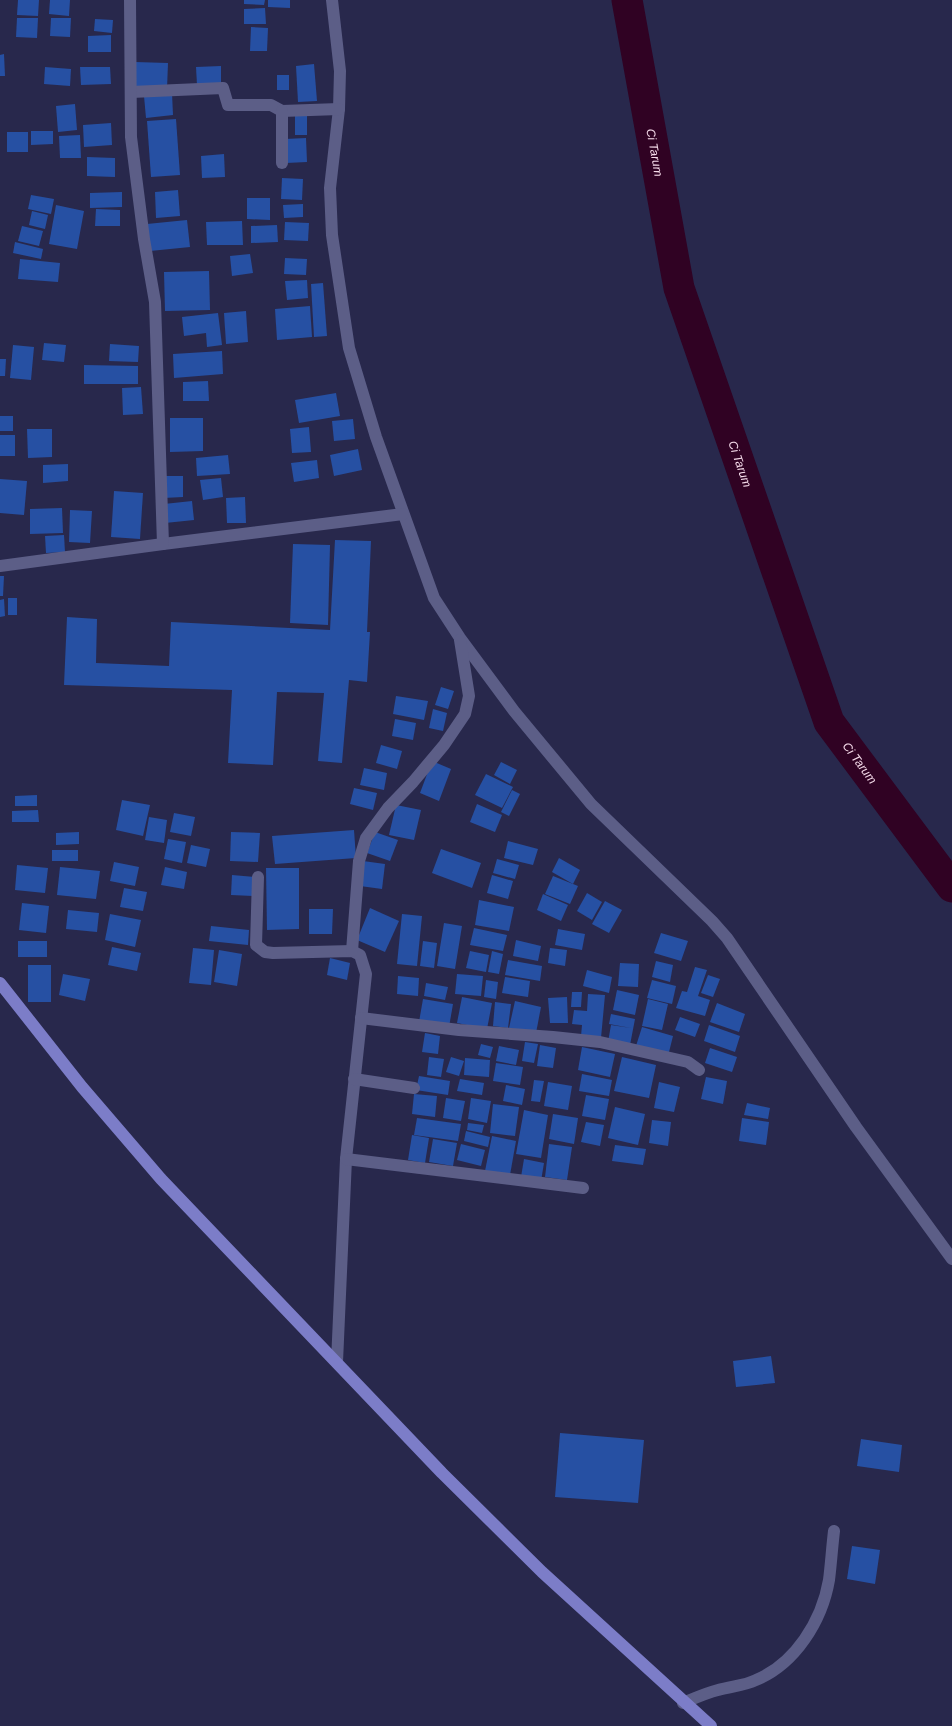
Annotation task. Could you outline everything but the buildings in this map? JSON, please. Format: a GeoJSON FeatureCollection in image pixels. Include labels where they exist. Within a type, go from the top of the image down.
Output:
{"type":"FeatureCollection","features":[{"type":"Feature","properties":{"kind":"main road"},"geometry":{"type":"LineString","coordinates":[[0,983],[82,1087],[161,1179],[442,1473],[536,1567],[683,1703],[711,1726]]}},
{"type":"Feature","properties":{"kind":"street"},"geometry":{"type":"LineString","coordinates":[[130,0],[131,137],[144,239],[155,302],[163,544]]}},
{"type":"Feature","properties":{"kind":"street"},"geometry":{"type":"LineString","coordinates":[[332,0],[340,70],[339,109],[330,188],[332,234],[348,341],[376,437],[434,598],[460,638],[514,711],[591,804],[712,921],[727,938],[856,1127],[952,1259]]}},
{"type":"Feature","properties":{"kind":"street"},"geometry":{"type":"LineString","coordinates":[[130,92],[223,88],[228,105],[270,105],[282,111],[339,109]]}},
{"type":"Feature","properties":{"kind":"street"},"geometry":{"type":"LineString","coordinates":[[282,111],[282,163]]}},
{"type":"Feature","properties":{"kind":"street"},"geometry":{"type":"LineString","coordinates":[[0,566],[403,514]]}},
{"type":"Feature","properties":{"kind":"street"},"geometry":{"type":"LineString","coordinates":[[352,951],[359,861],[366,838],[388,808],[413,782],[444,745],[465,714],[469,696],[460,638]]}},
{"type":"Feature","properties":{"kind":"street"},"geometry":{"type":"LineString","coordinates":[[258,877],[256,945],[260,949],[273,953],[352,951],[360,955],[366,974],[346,1159],[337,1362]]}},
{"type":"Feature","properties":{"kind":"street"},"geometry":{"type":"LineString","coordinates":[[362,1018],[459,1030],[600,1042],[688,1062],[699,1070]]}},
{"type":"Feature","properties":{"kind":"street"},"geometry":{"type":"LineString","coordinates":[[354,1079],[414,1088]]}},
{"type":"Feature","properties":{"kind":"street"},"geometry":{"type":"LineString","coordinates":[[346,1159],[583,1188]]}},
{"type":"Feature","properties":{"kind":"street"},"geometry":{"type":"LineString","coordinates":[[683,1703],[718,1690],[746,1685],[758,1680],[792,1656],[802,1643],[820,1611],[829,1582],[834,1531]]}},
{"type":"Feature","properties":{"kind":"waterway","name":"Ci Tarum"},"geometry":{"type":"LineString","coordinates":[[627,0],[679,288],[829,722],[952,887]]}}]}
